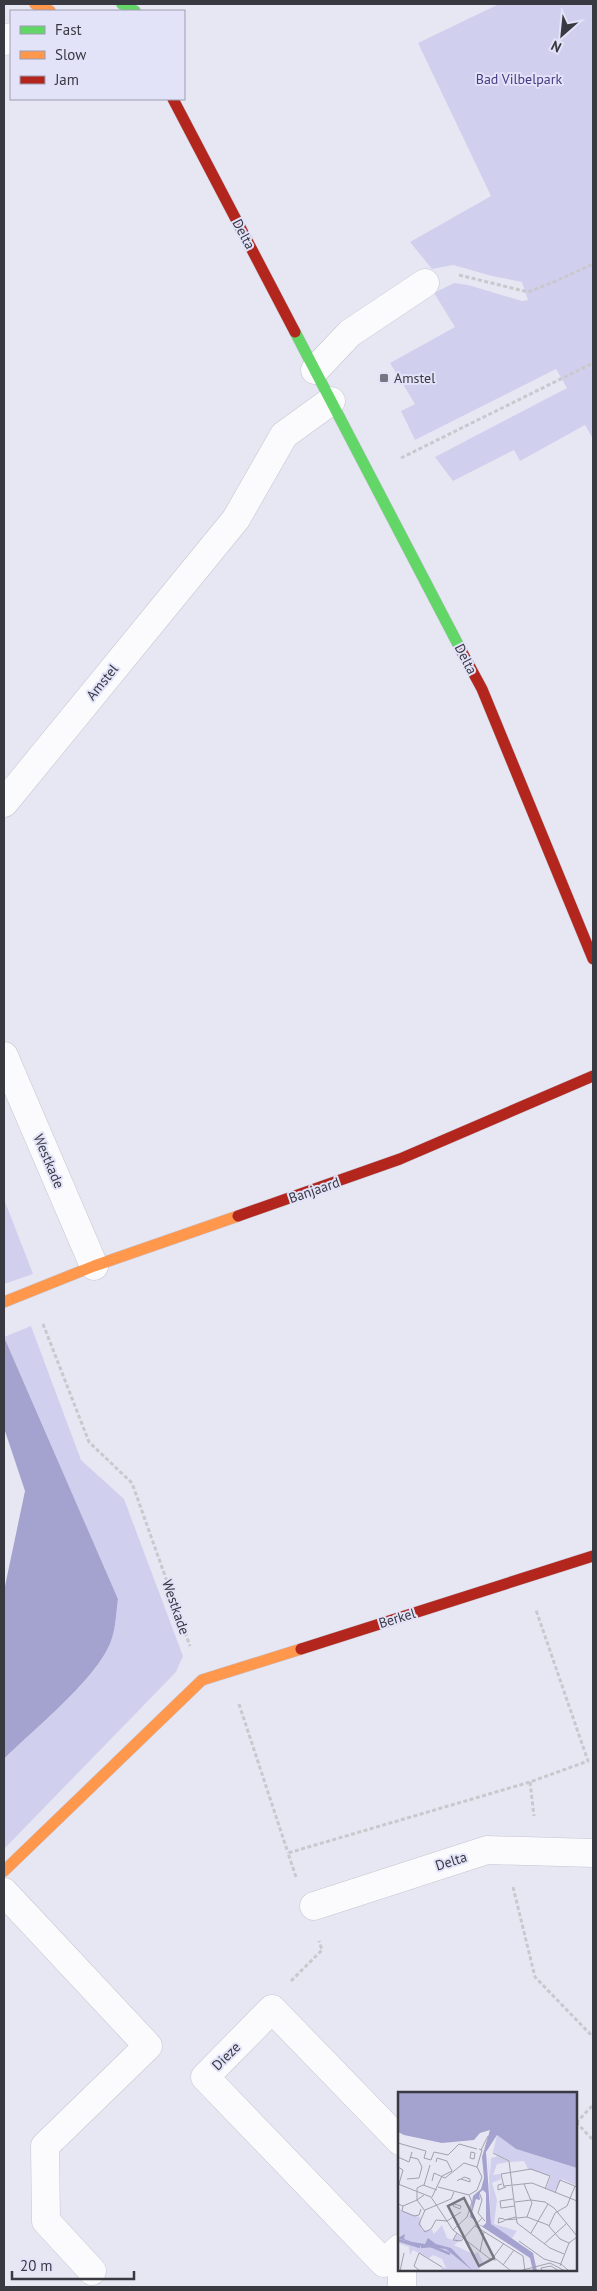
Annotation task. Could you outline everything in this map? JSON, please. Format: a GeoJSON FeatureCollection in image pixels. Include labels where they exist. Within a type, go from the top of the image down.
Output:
{"type":"FeatureCollection","features":[{"type":"Feature","properties":{"kind":"street"},"geometry":{"type":"LineString","coordinates":[[35,4],[48,10]]}},
{"type":"Feature","properties":{"kind":"street"},"geometry":{"type":"LineString","coordinates":[[122,4],[133,10]]}},
{"type":"Feature","properties":{"kind":"street","name":"Delta"},"geometry":{"type":"LineString","coordinates":[[173,100],[482,689],[593,959]]}},
{"type":"Feature","properties":{"kind":"street"},"geometry":{"type":"LineString","coordinates":[[315,370],[350,333],[425,283]]}},
{"type":"Feature","properties":{"kind":"street","name":"Amstel"},"geometry":{"type":"LineString","coordinates":[[4,803],[236,519],[284,435],[331,401]]}},
{"type":"Feature","properties":{"kind":"street","name":"Westkade"},"geometry":{"type":"LineString","coordinates":[[4,1056],[94,1266]]}},
{"type":"Feature","properties":{"kind":"street","name":"Banjaard"},"geometry":{"type":"LineString","coordinates":[[4,1302],[94,1266],[400,1159],[593,1076]]}},
{"type":"Feature","properties":{"kind":"street","name":"Berkel"},"geometry":{"type":"LineString","coordinates":[[202,1680],[593,1556]]}},
{"type":"Feature","properties":{"kind":"street"},"geometry":{"type":"LineString","coordinates":[[4,1871],[202,1680]]}},
{"type":"Feature","properties":{"kind":"street","name":"Delta"},"geometry":{"type":"LineString","coordinates":[[310,1907],[487,1850],[593,1852]]}},
{"type":"Feature","properties":{"kind":"street"},"geometry":{"type":"LineString","coordinates":[[4,1892],[148,2046],[45,2146],[46,2221],[92,2271]]}},
{"type":"Feature","properties":{"kind":"street"},"geometry":{"type":"LineString","coordinates":[[272,2009],[398,2139]]}},
{"type":"Feature","properties":{"kind":"street","name":"Dieze"},"geometry":{"type":"LineString","coordinates":[[272,2009],[205,2076],[384,2263],[398,2250]]}},
{"type":"Feature","properties":{"kind":"street"},"geometry":{"type":"LineString","coordinates":[[402,2271],[402,2287]]}},
{"type":"Feature","properties":{"kind":"path"},"geometry":{"type":"LineString","coordinates":[[425,283],[461,275],[528,292],[556,282],[593,264]]}},
{"type":"Feature","properties":{"kind":"path"},"geometry":{"type":"LineString","coordinates":[[370,474],[593,363]]}},
{"type":"Feature","properties":{"kind":"path","name":"Westkade"},"geometry":{"type":"LineString","coordinates":[[30,1291],[89,1442],[132,1483],[202,1680]]}},
{"type":"Feature","properties":{"kind":"path"},"geometry":{"type":"LineString","coordinates":[[288,1853],[530,1782],[588,1762],[525,1578]]}},
{"type":"Feature","properties":{"kind":"path"},"geometry":{"type":"LineString","coordinates":[[229,1671],[288,1853],[310,1907],[322,1950],[278,1993],[272,2009]]}},
{"type":"Feature","properties":{"kind":"path"},"geometry":{"type":"LineString","coordinates":[[504,1851],[536,1977],[593,2038]]}},
{"type":"Feature","properties":{"kind":"path"},"geometry":{"type":"LineString","coordinates":[[577,2122],[593,2105]]}},
{"type":"Feature","properties":{"kind":"path"},"geometry":{"type":"LineString","coordinates":[[577,2124],[593,2140]]}},
{"type":"Feature","properties":{"kind":"green space","name":"Bad Vilbelpark"},"geometry":{"type":"Polygon","coordinates":[[[499,4],[593,4],[593,439],[585,425],[520,461],[514,450],[453,481],[435,457],[567,388],[556,369],[415,440],[401,411],[415,404],[390,363],[455,327],[434,293],[454,283],[468,285],[522,301],[528,300],[522,282],[453,265],[432,269],[410,242],[491,196],[418,43],[499,4]]]}},
{"type":"Feature","properties":{"kind":"green space"},"geometry":{"type":"Polygon","coordinates":[[[4,1199],[33,1274],[4,1284],[4,1199]]]}},
{"type":"Feature","properties":{"kind":"green space"},"geometry":{"type":"Polygon","coordinates":[[[31,1326],[81,1460],[124,1499],[183,1656],[176,1672],[4,1849],[4,1759],[64,1703],[104,1656],[113,1636],[118,1599],[4,1337],[31,1326]]]}},
{"type":"Feature","properties":{"kind":"shaded area"},"geometry":{"type":"Polygon","coordinates":[[[4,1337],[118,1599],[113,1636],[104,1656],[64,1703],[4,1759],[4,1591],[25,1491],[4,1428],[4,1337]]]}},
{"type":"Feature","properties":{"kind":"traffic: fast"},"geometry":{"type":"LineString","coordinates":[[122,4],[133,10]]}},
{"type":"Feature","properties":{"kind":"traffic: fast"},"geometry":{"type":"LineString","coordinates":[[295,332],[462,652]]}},
{"type":"Feature","properties":{"kind":"traffic: slow"},"geometry":{"type":"LineString","coordinates":[[35,4],[48,10]]}},
{"type":"Feature","properties":{"kind":"traffic: slow"},"geometry":{"type":"LineString","coordinates":[[4,1302],[94,1266],[238,1216]]}},
{"type":"Feature","properties":{"kind":"traffic: slow"},"geometry":{"type":"LineString","coordinates":[[4,1871],[202,1680],[301,1649]]}},
{"type":"Feature","properties":{"kind":"traffic: jam"},"geometry":{"type":"LineString","coordinates":[[174,100],[295,332]]}},
{"type":"Feature","properties":{"kind":"traffic: jam"},"geometry":{"type":"LineString","coordinates":[[462,652],[482,689],[593,959]]}},
{"type":"Feature","properties":{"kind":"traffic: jam"},"geometry":{"type":"LineString","coordinates":[[238,1216],[400,1159],[593,1076]]}},
{"type":"Feature","properties":{"kind":"traffic: jam"},"geometry":{"type":"LineString","coordinates":[[301,1649],[593,1556]]}},
{"type":"Feature","properties":{"kind":"place","name":"Amstel"},"geometry":{"type":"Point","coordinates":[384,378]}}]}
